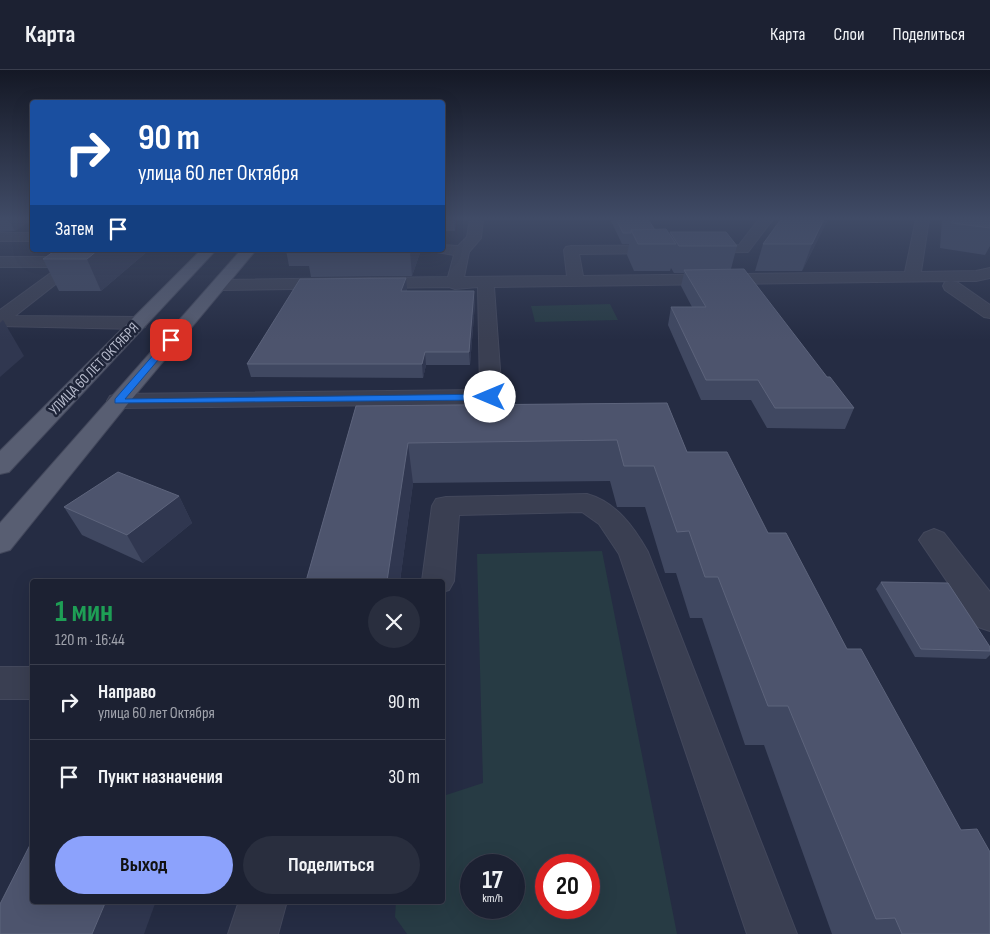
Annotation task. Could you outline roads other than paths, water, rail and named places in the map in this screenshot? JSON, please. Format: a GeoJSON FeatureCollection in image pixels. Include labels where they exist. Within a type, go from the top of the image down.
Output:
{"type":"FeatureCollection","features":[{"type":"Feature","properties":{"kind":"main road","name":"УЛИЦА 60 ЛЕТ ОКТЯБРЯ"},"geometry":{"type":"LineString","coordinates":[[0,466],[200,259]]}},
{"type":"Feature","properties":{"kind":"main road"},"geometry":{"type":"LineString","coordinates":[[0,542],[118,401],[241,259]]}},
{"type":"Feature","properties":{"kind":"lane"},"geometry":{"type":"LineString","coordinates":[[47,262],[51,259]]}},
{"type":"Feature","properties":{"kind":"lane"},"geometry":{"type":"LineString","coordinates":[[0,320],[80,259]]}},
{"type":"Feature","properties":{"kind":"lane"},"geometry":{"type":"LineString","coordinates":[[455,284],[460,259]]}},
{"type":"Feature","properties":{"kind":"lane"},"geometry":{"type":"LineString","coordinates":[[572,259],[576,282]]}},
{"type":"Feature","properties":{"kind":"lane"},"geometry":{"type":"LineString","coordinates":[[912,276],[915,259]]}},
{"type":"Feature","properties":{"kind":"lane"},"geometry":{"type":"LineString","coordinates":[[0,262],[76,262]]}},
{"type":"Feature","properties":{"kind":"lane"},"geometry":{"type":"LineString","coordinates":[[220,285],[455,284],[976,276],[990,273]]}},
{"type":"Feature","properties":{"kind":"lane"},"geometry":{"type":"LineString","coordinates":[[118,401],[490,397],[486,283]]}},
{"type":"Feature","properties":{"kind":"lane"},"geometry":{"type":"LineString","coordinates":[[951,286],[990,313]]}},
{"type":"Feature","properties":{"kind":"lane"},"geometry":{"type":"LineString","coordinates":[[0,320],[138,323]]}},
{"type":"Feature","properties":{"kind":"lane"},"geometry":{"type":"LineString","coordinates":[[438,579],[446,506],[587,504],[609,517],[633,552],[772,934]]}},
{"type":"Feature","properties":{"kind":"lane"},"geometry":{"type":"LineString","coordinates":[[934,540],[990,617]]}},
{"type":"Feature","properties":{"kind":"lane"},"geometry":{"type":"LineString","coordinates":[[0,683],[30,683]]}},
{"type":"Feature","properties":{"kind":"lane"},"geometry":{"type":"LineString","coordinates":[[253,934],[262,904]]}}]}
